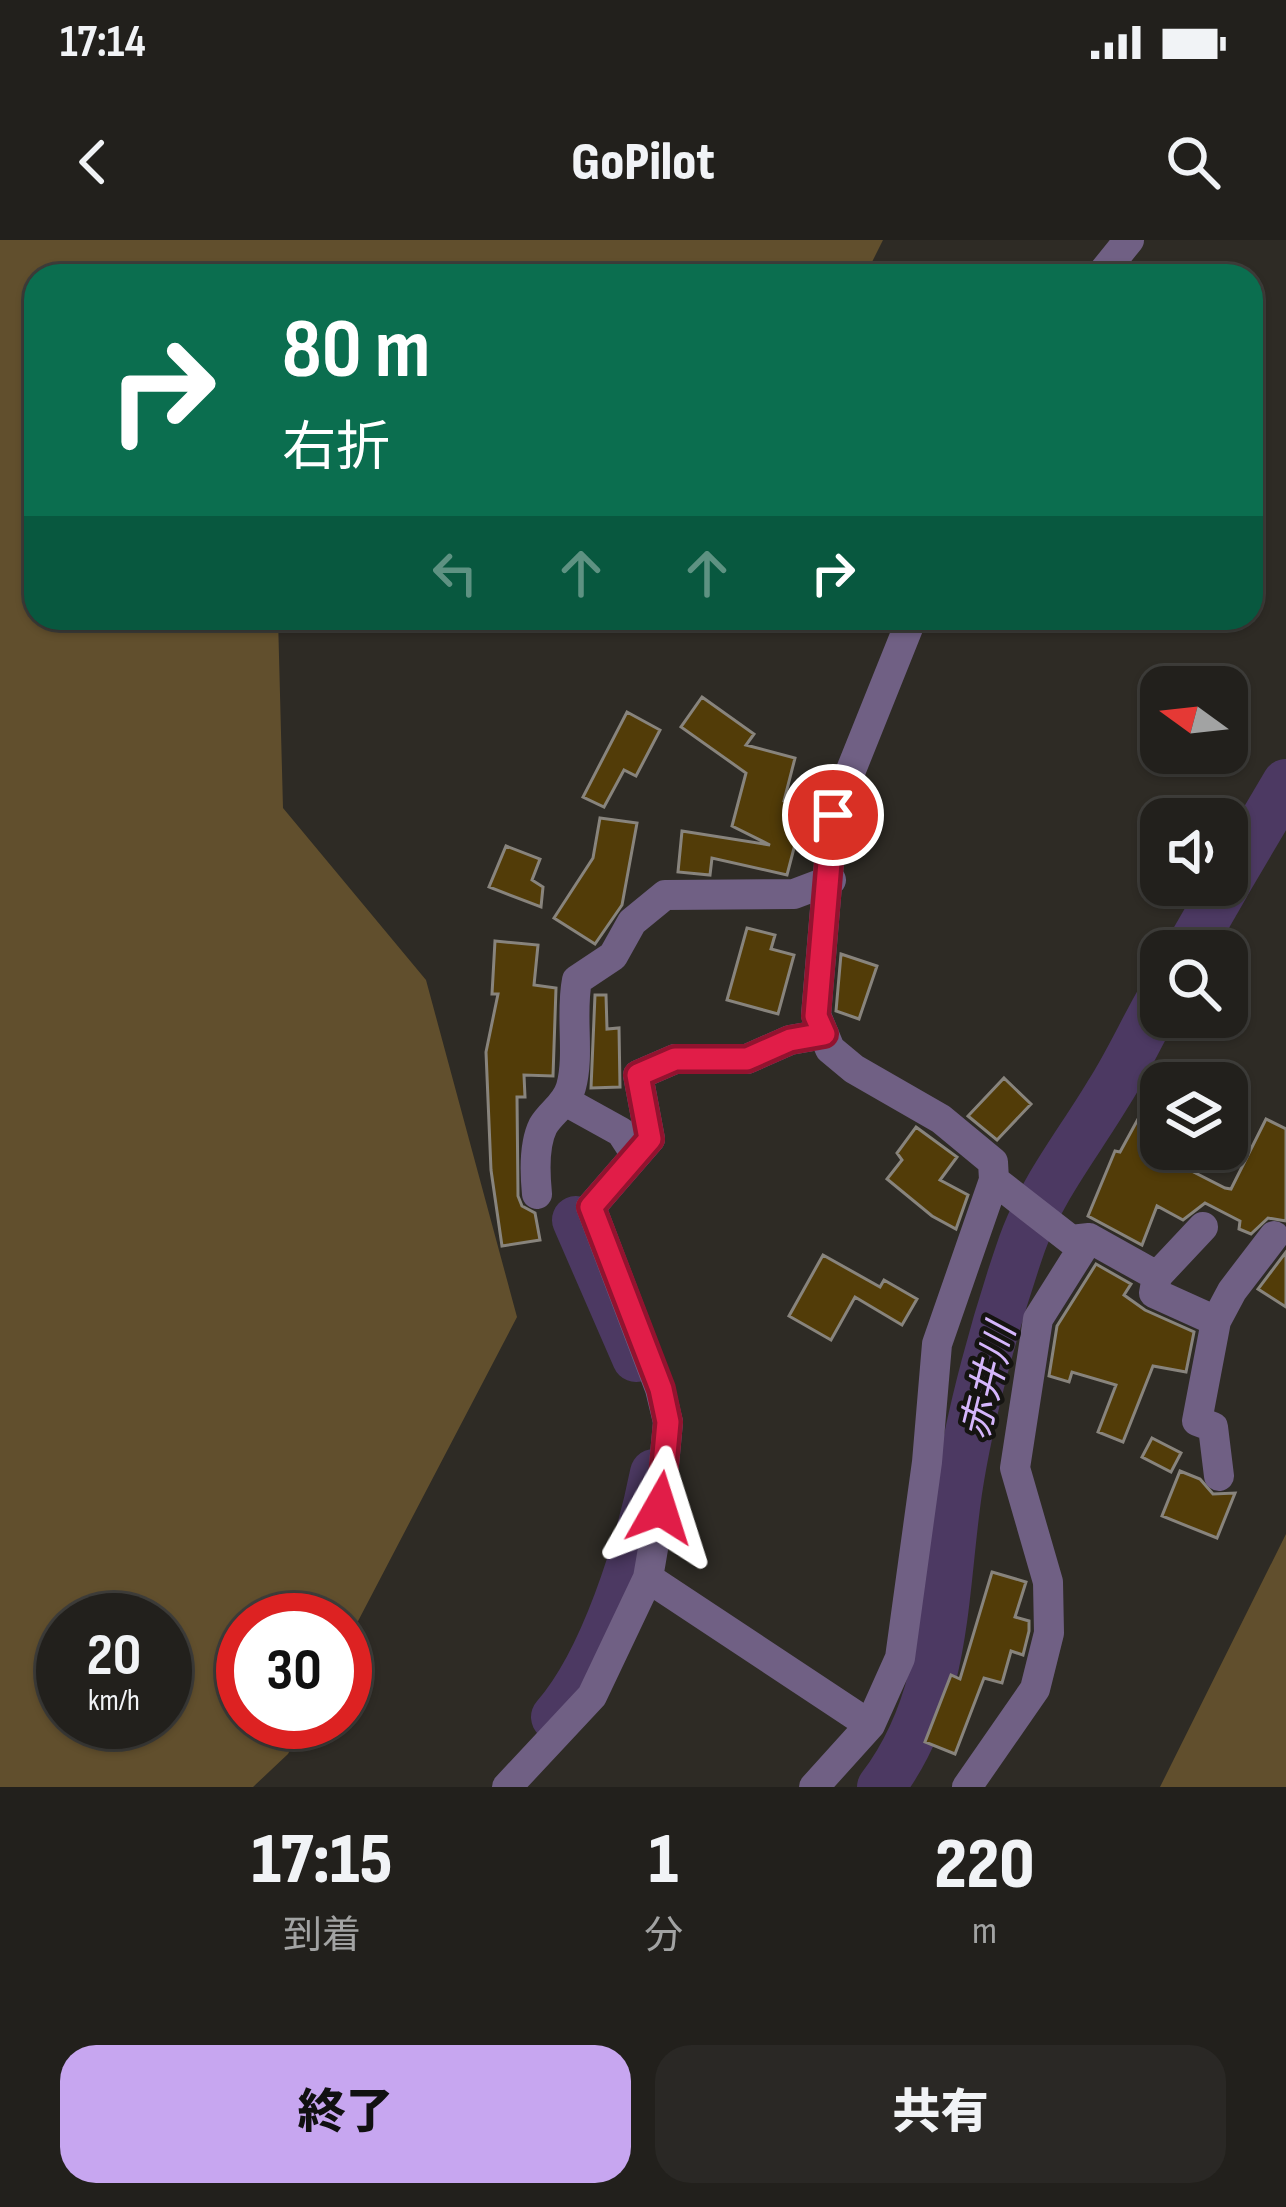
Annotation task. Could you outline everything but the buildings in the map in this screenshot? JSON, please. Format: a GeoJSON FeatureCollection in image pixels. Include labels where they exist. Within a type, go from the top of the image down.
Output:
{"type":"FeatureCollection","features":[{"type":"Feature","properties":{"kind":"street"},"geometry":{"type":"LineString","coordinates":[[1110,264],[1129,240]]}},
{"type":"Feature","properties":{"kind":"street"},"geometry":{"type":"LineString","coordinates":[[814,1787],[870,1725],[900,1658],[927,1462],[937,1344],[994,1180],[993,1162],[940,1119],[854,1070],[830,1049],[816,1016],[833,815],[907,630]]}},
{"type":"Feature","properties":{"kind":"street"},"geometry":{"type":"LineString","coordinates":[[536,1194],[543,1126],[565,1101],[572,1084],[572,1008],[577,980],[614,956],[646,906],[665,895],[794,894],[831,880]]}},
{"type":"Feature","properties":{"kind":"street"},"geometry":{"type":"LineString","coordinates":[[507,1787],[592,1696],[649,1578],[668,1422],[661,1389],[591,1207],[650,1139],[638,1075],[675,1059],[747,1059],[790,1040],[824,1034]]}},
{"type":"Feature","properties":{"kind":"street"},"geometry":{"type":"LineString","coordinates":[[565,1101],[621,1132],[636,1155]]}},
{"type":"Feature","properties":{"kind":"street"},"geometry":{"type":"LineString","coordinates":[[994,1180],[1080,1239],[1157,1276]]}},
{"type":"Feature","properties":{"kind":"street"},"geometry":{"type":"LineString","coordinates":[[1203,1227],[1157,1276],[1154,1293],[1216,1321]]}},
{"type":"Feature","properties":{"kind":"street"},"geometry":{"type":"LineString","coordinates":[[1220,1475],[1214,1427],[1197,1421],[1216,1321],[1232,1291],[1274,1236]]}},
{"type":"Feature","properties":{"kind":"street"},"geometry":{"type":"LineString","coordinates":[[967,1787],[1035,1688],[1049,1633],[1048,1582],[1015,1468],[1039,1319],[1080,1239]]}},
{"type":"Feature","properties":{"kind":"street"},"geometry":{"type":"LineString","coordinates":[[649,1578],[870,1725]]}},
{"type":"Feature","properties":{"kind":"shaded area"},"geometry":{"type":"Polygon","coordinates":[[[0,240],[883,240],[871,264],[24,264],[24,630],[278,630],[283,808],[426,980],[517,1317],[372,1594],[216,1593],[216,1749],[291,1749],[253,1787],[0,1787],[0,240]]]}},
{"type":"Feature","properties":{"kind":"shaded area"},"geometry":{"type":"Polygon","coordinates":[[[1286,1534],[1286,1787],[1160,1787],[1286,1534]]]}},
{"type":"Feature","properties":{"kind":"waterway","name":"赤井川"},"geometry":{"type":"LineString","coordinates":[[1248,847],[1286,783]]}},
{"type":"Feature","properties":{"kind":"waterway","name":"赤井川"},"geometry":{"type":"LineString","coordinates":[[1200,930],[1214,906]]}},
{"type":"Feature","properties":{"kind":"waterway"},"geometry":{"type":"LineString","coordinates":[[881,1787],[903,1753],[931,1682],[969,1430],[1022,1244],[1050,1185],[1140,1036]]}},
{"type":"Feature","properties":{"kind":"waterway"},"geometry":{"type":"LineString","coordinates":[[576,1220],[636,1358]]}},
{"type":"Feature","properties":{"kind":"waterway"},"geometry":{"type":"LineString","coordinates":[[555,1717],[573,1694],[604,1635],[639,1535],[654,1473]]}},
{"type":"Feature","properties":{"kind":"route"},"geometry":{"type":"LineString","coordinates":[[660,1508],[668,1422],[661,1389],[591,1207],[650,1139],[638,1075],[675,1059],[747,1059],[790,1040],[824,1034],[816,1016],[832,872],[833,815]]}}]}
